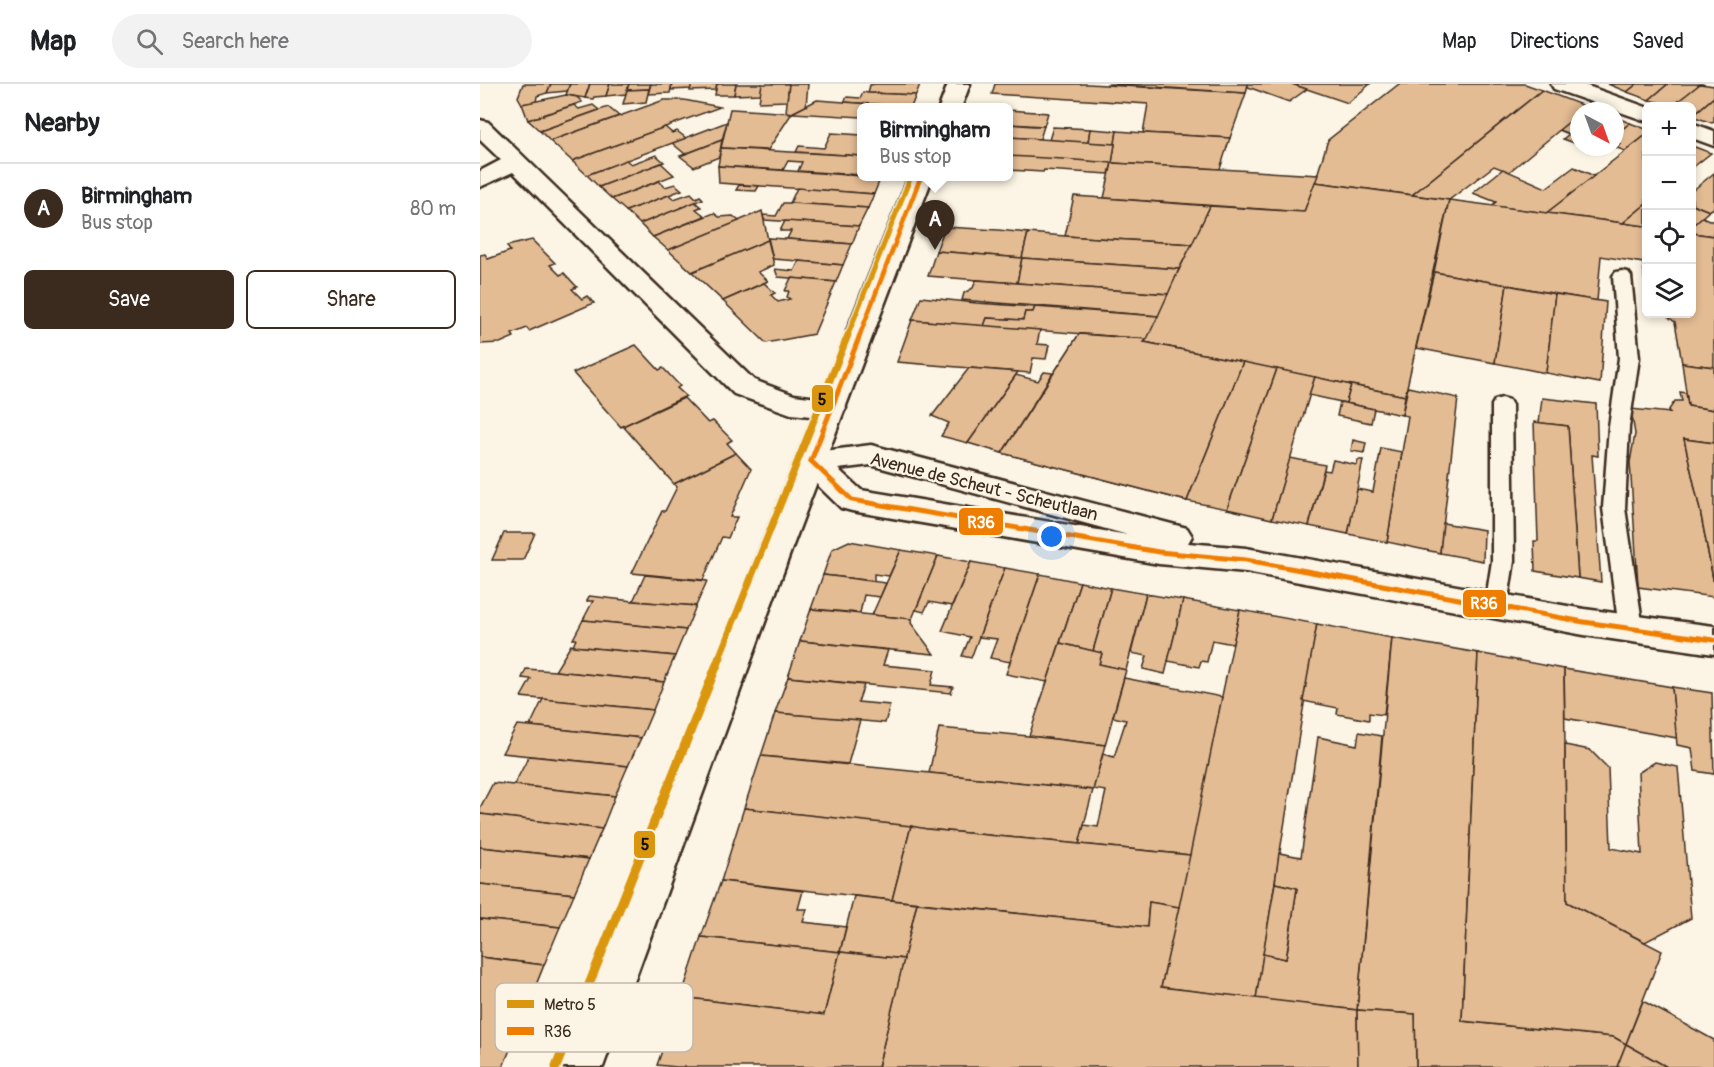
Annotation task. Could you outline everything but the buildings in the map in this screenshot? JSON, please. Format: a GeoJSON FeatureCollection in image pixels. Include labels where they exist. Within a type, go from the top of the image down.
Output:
{"type":"FeatureCollection","features":[{"type":"Feature","properties":{"kind":"street"},"geometry":{"type":"LineString","coordinates":[[952,103],[959,84]]}},
{"type":"Feature","properties":{"kind":"street"},"geometry":{"type":"LineString","coordinates":[[1562,84],[1642,112]]}},
{"type":"Feature","properties":{"kind":"street"},"geometry":{"type":"LineString","coordinates":[[480,126],[744,387],[791,404],[831,408]]}},
{"type":"Feature","properties":{"kind":"street"},"geometry":{"type":"LineString","coordinates":[[1696,132],[1714,139]]}},
{"type":"Feature","properties":{"kind":"street"},"geometry":{"type":"LineString","coordinates":[[480,180],[515,162]]}},
{"type":"Feature","properties":{"kind":"street"},"geometry":{"type":"LineString","coordinates":[[613,983],[919,181]]}},
{"type":"Feature","properties":{"kind":"street","name":"Avenue de Scheut - Scheutlaan"},"geometry":{"type":"LineString","coordinates":[[811,461],[871,455],[1170,534],[1246,560]]}},
{"type":"Feature","properties":{"kind":"street","name":"Avenue de Scheut - Scheutlaan"},"geometry":{"type":"LineString","coordinates":[[811,461],[852,500],[1159,552],[1246,560],[1496,606],[1631,629],[1714,640]]}},
{"type":"Feature","properties":{"kind":"street"},"geometry":{"type":"LineString","coordinates":[[581,1067],[587,1052]]}},
{"type":"Feature","properties":{"kind":"lane"},"geometry":{"type":"LineString","coordinates":[[1622,276],[1629,358],[1619,427],[1614,508],[1631,629]]}},
{"type":"Feature","properties":{"kind":"lane"},"geometry":{"type":"LineString","coordinates":[[1496,606],[1503,561],[1502,405]]}},
{"type":"Feature","properties":{"kind":"metro line","name":"5"},"geometry":{"type":"LineString","coordinates":[[589,983],[909,181]]}},
{"type":"Feature","properties":{"kind":"metro line","name":"5"},"geometry":{"type":"LineString","coordinates":[[556,1067],[562,1052]]}},
{"type":"Feature","properties":{"kind":"transit line","name":"R36"},"geometry":{"type":"LineString","coordinates":[[811,461],[919,181]]}},
{"type":"Feature","properties":{"kind":"transit line","name":"R36"},"geometry":{"type":"LineString","coordinates":[[811,461],[852,500],[1159,552],[1246,560],[1584,622],[1714,640]]}},
{"type":"Feature","properties":{"kind":"place","name":"Birmingham"},"geometry":{"type":"Point","coordinates":[935,250]}}]}
